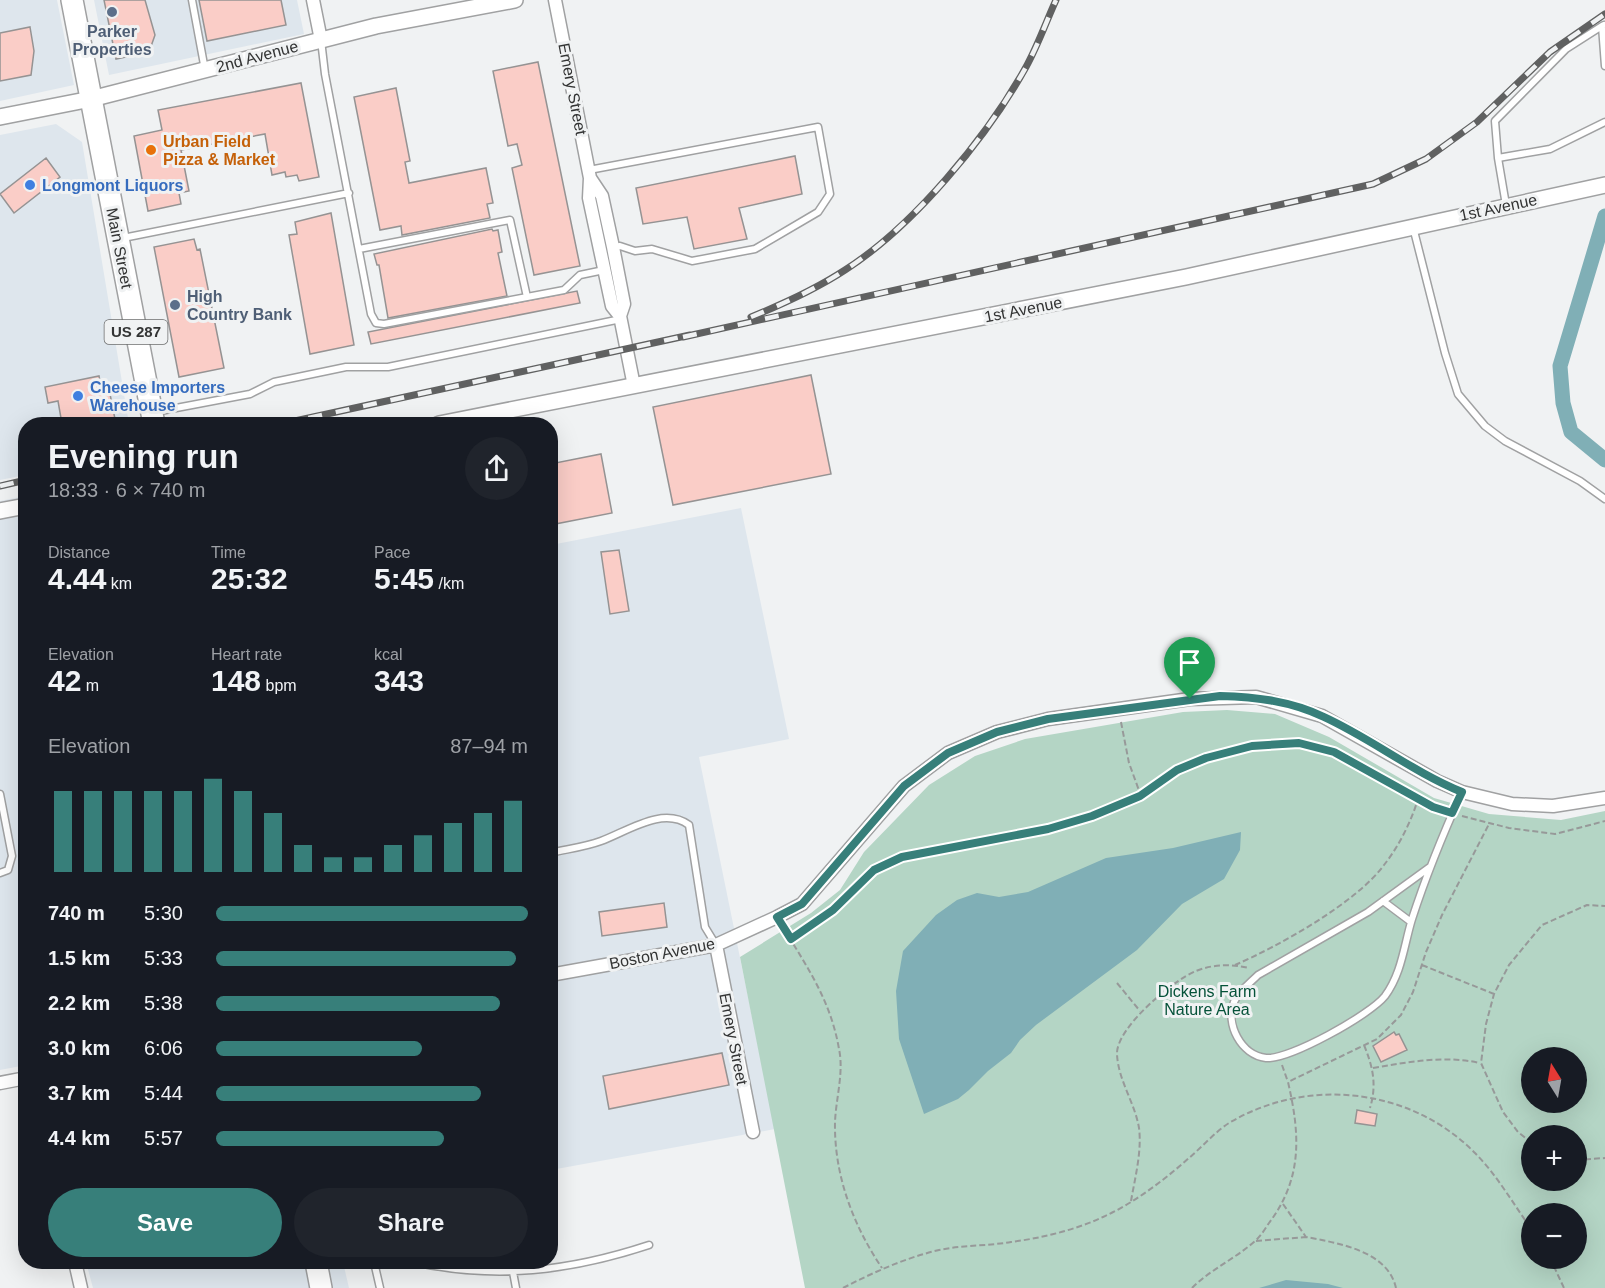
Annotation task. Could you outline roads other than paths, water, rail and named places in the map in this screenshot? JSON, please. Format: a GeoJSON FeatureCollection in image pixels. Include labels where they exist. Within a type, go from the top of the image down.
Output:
{"type":"FeatureCollection","features":[{"type":"Feature","properties":{"kind":"highway","name":"Main Street"},"geometry":{"type":"LineString","coordinates":[[72,0],[152,417]]}},
{"type":"Feature","properties":{"kind":"highway"},"geometry":{"type":"LineString","coordinates":[[317,1269],[321,1288]]}},
{"type":"Feature","properties":{"kind":"street"},"geometry":{"type":"LineString","coordinates":[[313,0],[321,40]]}},
{"type":"Feature","properties":{"kind":"street","name":"2nd Avenue"},"geometry":{"type":"LineString","coordinates":[[0,117],[91,99],[321,40],[515,0]]}},
{"type":"Feature","properties":{"kind":"street","name":"Emery Street"},"geometry":{"type":"LineString","coordinates":[[555,0],[590,174],[589,198],[612,306],[621,317]]}},
{"type":"Feature","properties":{"kind":"street","name":"Emery Street"},"geometry":{"type":"LineString","coordinates":[[590,174],[602,196],[613,247],[624,304],[621,317],[634,386]]}},
{"type":"Feature","properties":{"kind":"street","name":"1st Avenue"},"geometry":{"type":"LineString","coordinates":[[475,417],[1186,277],[1605,185]]}},
{"type":"Feature","properties":{"kind":"street"},"geometry":{"type":"LineString","coordinates":[[0,511],[18,508]]}},
{"type":"Feature","properties":{"kind":"street","name":"Boston Avenue"},"geometry":{"type":"LineString","coordinates":[[558,974],[716,945],[777,917],[802,904],[904,786],[948,753],[997,732],[1048,719],[1220,696],[1256,697],[1288,704],[1322,716],[1437,781],[1462,792],[1512,804],[1553,806],[1605,798]]}},
{"type":"Feature","properties":{"kind":"street","name":"Emery Street"},"geometry":{"type":"LineString","coordinates":[[716,945],[753,1132]]}},
{"type":"Feature","properties":{"kind":"street"},"geometry":{"type":"LineString","coordinates":[[0,1083],[18,1080]]}},
{"type":"Feature","properties":{"kind":"street"},"geometry":{"type":"LineString","coordinates":[[77,1269],[81,1288]]}},
{"type":"Feature","properties":{"kind":"lane"},"geometry":{"type":"LineString","coordinates":[[192,0],[205,70]]}},
{"type":"Feature","properties":{"kind":"lane"},"geometry":{"type":"LineString","coordinates":[[1506,205],[1498,158],[1495,121],[1566,49],[1603,26],[1605,66]]}},
{"type":"Feature","properties":{"kind":"lane"},"geometry":{"type":"LineString","coordinates":[[321,40],[325,74],[371,314],[376,323],[384,324],[564,290],[580,275],[604,270]]}},
{"type":"Feature","properties":{"kind":"lane"},"geometry":{"type":"LineString","coordinates":[[1498,158],[1550,149],[1605,122]]}},
{"type":"Feature","properties":{"kind":"lane"},"geometry":{"type":"LineString","coordinates":[[590,174],[818,127],[830,194],[818,212],[755,249],[692,261],[652,249],[634,250],[620,246],[613,247]]}},
{"type":"Feature","properties":{"kind":"lane"},"geometry":{"type":"LineString","coordinates":[[118,238],[349,194]]}},
{"type":"Feature","properties":{"kind":"lane"},"geometry":{"type":"LineString","coordinates":[[359,249],[510,220],[527,297]]}},
{"type":"Feature","properties":{"kind":"lane"},"geometry":{"type":"LineString","coordinates":[[1413,226],[1445,353],[1458,394],[1485,426],[1498,436],[1580,481],[1605,499]]}},
{"type":"Feature","properties":{"kind":"lane"},"geometry":{"type":"LineString","coordinates":[[156,417],[250,394],[274,382],[346,367],[388,367],[621,317]]}},
{"type":"Feature","properties":{"kind":"lane"},"geometry":{"type":"LineString","coordinates":[[1430,867],[1383,901],[1264,972],[1243,989],[1235,1001],[1232,1024],[1243,1046],[1257,1056],[1278,1057],[1355,1020],[1371,1010],[1384,996],[1395,978],[1430,867],[1462,792]]}},
{"type":"Feature","properties":{"kind":"lane"},"geometry":{"type":"LineString","coordinates":[[0,794],[12,856],[9,870],[0,873]]}},
{"type":"Feature","properties":{"kind":"lane"},"geometry":{"type":"LineString","coordinates":[[558,851],[601,841],[631,826],[661,819],[680,818],[689,825],[705,927],[716,945]]}},
{"type":"Feature","properties":{"kind":"lane"},"geometry":{"type":"LineString","coordinates":[[1383,901],[1411,922]]}},
{"type":"Feature","properties":{"kind":"lane"},"geometry":{"type":"LineString","coordinates":[[558,1268],[583,1265],[649,1245]]}},
{"type":"Feature","properties":{"kind":"lane"},"geometry":{"type":"LineString","coordinates":[[376,1269],[380,1288]]}},
{"type":"Feature","properties":{"kind":"lane"},"geometry":{"type":"LineString","coordinates":[[460,1269],[513,1272],[543,1269]]}},
{"type":"Feature","properties":{"kind":"lane"},"geometry":{"type":"LineString","coordinates":[[513,1272],[516,1288]]}},
{"type":"Feature","properties":{"kind":"water"},"geometry":{"type":"Polygon","coordinates":[[[1241,832],[1240,850],[1224,879],[1182,904],[1137,950],[1036,1025],[1020,1040],[1011,1053],[958,1099],[924,1114],[899,1039],[896,991],[903,951],[936,915],[957,900],[977,893],[999,897],[1028,892],[1106,858],[1173,848],[1241,832]]]}},
{"type":"Feature","properties":{"kind":"water"},"geometry":{"type":"Polygon","coordinates":[[[1286,1280],[1328,1284],[1343,1288],[1259,1288],[1286,1280]]]}},
{"type":"Feature","properties":{"kind":"waterway"},"geometry":{"type":"LineString","coordinates":[[1605,216],[1560,366],[1563,403],[1571,432],[1605,460]]}},
{"type":"Feature","properties":{"kind":"railway"},"geometry":{"type":"LineString","coordinates":[[751,317],[799,296],[845,270],[871,252],[922,205],[970,150],[1010,94],[1030,59],[1056,0]]}},
{"type":"Feature","properties":{"kind":"railway"},"geometry":{"type":"LineString","coordinates":[[683,337],[1373,184],[1426,159],[1477,122],[1550,52],[1605,14]]}},
{"type":"Feature","properties":{"kind":"railway"},"geometry":{"type":"LineString","coordinates":[[313,417],[690,335]]}},
{"type":"Feature","properties":{"kind":"railway"},"geometry":{"type":"LineString","coordinates":[[0,486],[18,482]]}},
{"type":"Feature","properties":{"kind":"place","name":"Parker Properties"},"geometry":{"type":"Point","coordinates":[112,12]}},
{"type":"Feature","properties":{"kind":"place","name":"Urban Field Pizza & Market"},"geometry":{"type":"Point","coordinates":[151,150]}},
{"type":"Feature","properties":{"kind":"place","name":"Longmont Liquors"},"geometry":{"type":"Point","coordinates":[30,185]}},
{"type":"Feature","properties":{"kind":"place","name":"High Country Bank"},"geometry":{"type":"Point","coordinates":[175,305]}},
{"type":"Feature","properties":{"kind":"place","name":"Cheese Importers Warehouse"},"geometry":{"type":"Point","coordinates":[78,396]}},
{"type":"Feature","properties":{"kind":"park label","name":"Dickens Farm Nature Area"},"geometry":{"type":"Point","coordinates":[1207,1000]}}]}
